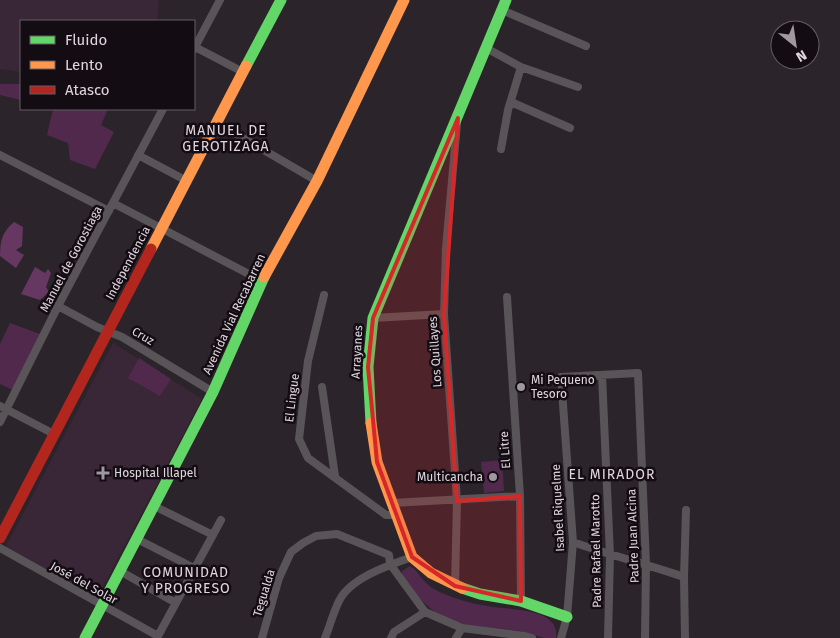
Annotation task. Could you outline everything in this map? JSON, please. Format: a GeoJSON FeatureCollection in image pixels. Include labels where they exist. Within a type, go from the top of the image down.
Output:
{"type":"FeatureCollection","features":[{"type":"Feature","properties":{"kind":"street"},"geometry":{"type":"LineString","coordinates":[[195,46],[220,0]]}},
{"type":"Feature","properties":{"kind":"street","name":"Independencia"},"geometry":{"type":"LineString","coordinates":[[0,538],[281,0]]}},
{"type":"Feature","properties":{"kind":"street","name":"Avenida Vial Recabarren"},"geometry":{"type":"LineString","coordinates":[[86,638],[213,392],[262,281],[317,181],[404,0]]}},
{"type":"Feature","properties":{"kind":"street"},"geometry":{"type":"LineString","coordinates":[[504,5],[586,46]]}},
{"type":"Feature","properties":{"kind":"street","name":"Arrayanes"},"geometry":{"type":"LineString","coordinates":[[504,5],[373,318],[368,367],[370,415],[377,462],[412,557],[431,573],[455,586],[480,594],[521,601],[567,617]]}},
{"type":"Feature","properties":{"kind":"street"},"geometry":{"type":"LineString","coordinates":[[195,48],[244,72]]}},
{"type":"Feature","properties":{"kind":"street"},"geometry":{"type":"LineString","coordinates":[[486,48],[521,67],[578,87]]}},
{"type":"Feature","properties":{"kind":"street"},"geometry":{"type":"LineString","coordinates":[[501,149],[510,102],[521,67]]}},
{"type":"Feature","properties":{"kind":"street"},"geometry":{"type":"LineString","coordinates":[[510,102],[570,128]]}},
{"type":"Feature","properties":{"kind":"street","name":"Manuel de Gorostiaga"},"geometry":{"type":"LineString","coordinates":[[0,422],[3,408],[162,110]]}},
{"type":"Feature","properties":{"kind":"street","name":"Los Quillayes"},"geometry":{"type":"LineString","coordinates":[[455,586],[457,500],[444,314],[446,248],[458,118]]}},
{"type":"Feature","properties":{"kind":"street"},"geometry":{"type":"LineString","coordinates":[[217,123],[317,181]]}},
{"type":"Feature","properties":{"kind":"street"},"geometry":{"type":"LineString","coordinates":[[0,155],[108,211]]}},
{"type":"Feature","properties":{"kind":"street"},"geometry":{"type":"LineString","coordinates":[[138,156],[186,181]]}},
{"type":"Feature","properties":{"kind":"street"},"geometry":{"type":"LineString","coordinates":[[113,203],[262,281]]}},
{"type":"Feature","properties":{"kind":"street","name":"El Lingue"},"geometry":{"type":"LineString","coordinates":[[324,295],[308,361],[299,440],[308,458],[386,515],[396,515]]}},
{"type":"Feature","properties":{"kind":"street","name":"El Litre"},"geometry":{"type":"LineString","coordinates":[[507,297],[520,496],[521,601]]}},
{"type":"Feature","properties":{"kind":"street","name":"Cruz"},"geometry":{"type":"LineString","coordinates":[[58,306],[97,327],[122,337],[213,392]]}},
{"type":"Feature","properties":{"kind":"street"},"geometry":{"type":"LineString","coordinates":[[373,318],[444,314]]}},
{"type":"Feature","properties":{"kind":"street","name":"Padre Juan Alcina"},"geometry":{"type":"LineString","coordinates":[[602,375],[638,373],[646,564],[645,638]]}},
{"type":"Feature","properties":{"kind":"street","name":"Isabel Riquelme"},"geometry":{"type":"LineString","coordinates":[[561,638],[567,617],[573,542],[561,377],[602,375]]}},
{"type":"Feature","properties":{"kind":"street","name":"Padre Rafael Marotto"},"geometry":{"type":"LineString","coordinates":[[602,375],[610,555],[608,637]]}},
{"type":"Feature","properties":{"kind":"street"},"geometry":{"type":"LineString","coordinates":[[322,387],[335,476]]}},
{"type":"Feature","properties":{"kind":"street"},"geometry":{"type":"LineString","coordinates":[[3,408],[54,434]]}},
{"type":"Feature","properties":{"kind":"street"},"geometry":{"type":"LineString","coordinates":[[392,503],[520,496]]}},
{"type":"Feature","properties":{"kind":"street"},"geometry":{"type":"LineString","coordinates":[[154,506],[212,535]]}},
{"type":"Feature","properties":{"kind":"street"},"geometry":{"type":"LineString","coordinates":[[685,638],[686,510]]}},
{"type":"Feature","properties":{"kind":"street"},"geometry":{"type":"LineString","coordinates":[[120,572],[176,603],[221,520]]}},
{"type":"Feature","properties":{"kind":"street","name":"Tegualda"},"geometry":{"type":"LineString","coordinates":[[262,638],[278,578],[291,552],[310,539],[316,536],[337,534],[389,555],[390,564]]}},
{"type":"Feature","properties":{"kind":"street"},"geometry":{"type":"LineString","coordinates":[[136,539],[194,568]]}},
{"type":"Feature","properties":{"kind":"street"},"geometry":{"type":"LineString","coordinates":[[573,542],[684,577]]}},
{"type":"Feature","properties":{"kind":"street","name":"José del Solar"},"geometry":{"type":"LineString","coordinates":[[0,548],[158,636],[176,603]]}},
{"type":"Feature","properties":{"kind":"street"},"geometry":{"type":"LineString","coordinates":[[325,638],[340,599],[359,579],[390,564],[412,557]]}},
{"type":"Feature","properties":{"kind":"street"},"geometry":{"type":"LineString","coordinates":[[390,564],[425,612],[462,628],[527,637]]}},
{"type":"Feature","properties":{"kind":"street"},"geometry":{"type":"LineString","coordinates":[[392,638],[394,632],[425,612]]}},
{"type":"Feature","properties":{"kind":"street"},"geometry":{"type":"LineString","coordinates":[[456,638],[462,628]]}},
{"type":"Feature","properties":{"kind":"highlighted area"},"geometry":{"type":"Polygon","coordinates":[[[458,118],[444,314],[457,501],[520,496],[521,601],[455,586],[412,557],[377,462],[368,367],[373,318],[458,118]]]}},
{"type":"Feature","properties":{"kind":"shaded area"},"geometry":{"type":"Polygon","coordinates":[[[0,0],[159,0],[157,20],[20,20],[20,72],[0,69],[0,0]]]}},
{"type":"Feature","properties":{"kind":"shaded area"},"geometry":{"type":"Polygon","coordinates":[[[0,84],[20,84],[20,100],[0,95],[0,84]]]}},
{"type":"Feature","properties":{"kind":"shaded area"},"geometry":{"type":"Polygon","coordinates":[[[53,110],[108,110],[101,125],[114,132],[95,169],[70,160],[68,143],[47,135],[53,110]]]}},
{"type":"Feature","properties":{"kind":"shaded area"},"geometry":{"type":"Polygon","coordinates":[[[14,222],[23,227],[22,246],[16,250],[24,255],[16,268],[0,256],[2,237],[14,222]]]}},
{"type":"Feature","properties":{"kind":"shaded area"},"geometry":{"type":"Polygon","coordinates":[[[35,267],[45,273],[48,269],[51,273],[46,287],[49,292],[40,300],[21,294],[35,267]]]}},
{"type":"Feature","properties":{"kind":"shaded area"},"geometry":{"type":"Polygon","coordinates":[[[10,323],[40,334],[13,390],[0,384],[0,344],[10,323]]]}},
{"type":"Feature","properties":{"kind":"shaded area","name":"Hospital Illapel"},"geometry":{"type":"Polygon","coordinates":[[[113,343],[202,399],[97,598],[5,548],[113,343]]]}},
{"type":"Feature","properties":{"kind":"shaded area"},"geometry":{"type":"Polygon","coordinates":[[[139,358],[171,379],[160,396],[128,378],[139,358]]]}},
{"type":"Feature","properties":{"kind":"shaded area","name":"Multicancha"},"geometry":{"type":"Polygon","coordinates":[[[502,460],[504,491],[484,493],[481,462],[502,460]]]}},
{"type":"Feature","properties":{"kind":"shaded area"},"geometry":{"type":"Polygon","coordinates":[[[410,566],[429,586],[453,597],[476,604],[542,615],[550,620],[555,628],[556,638],[544,638],[521,631],[466,625],[438,615],[411,591],[402,576],[402,571],[410,566]]]}},
{"type":"Feature","properties":{"kind":"traffic: fast"},"geometry":{"type":"LineString","coordinates":[[246,66],[281,0]]}},
{"type":"Feature","properties":{"kind":"traffic: fast"},"geometry":{"type":"LineString","coordinates":[[371,423],[368,367],[373,318],[506,0]]}},
{"type":"Feature","properties":{"kind":"traffic: fast"},"geometry":{"type":"LineString","coordinates":[[85,638],[213,392],[264,277]]}},
{"type":"Feature","properties":{"kind":"traffic: fast"},"geometry":{"type":"LineString","coordinates":[[462,588],[480,594],[521,601],[567,617]]}},
{"type":"Feature","properties":{"kind":"traffic: slow"},"geometry":{"type":"LineString","coordinates":[[264,277],[317,181],[404,0]]}},
{"type":"Feature","properties":{"kind":"traffic: slow"},"geometry":{"type":"LineString","coordinates":[[151,249],[246,66]]}},
{"type":"Feature","properties":{"kind":"traffic: slow"},"geometry":{"type":"LineString","coordinates":[[371,423],[377,462],[412,557],[431,573],[462,588]]}},
{"type":"Feature","properties":{"kind":"traffic: jam"},"geometry":{"type":"LineString","coordinates":[[0,538],[151,249]]}},
{"type":"Feature","properties":{"kind":"place","name":"Mi Pequeno Tesoro"},"geometry":{"type":"Point","coordinates":[521,387]}},
{"type":"Feature","properties":{"kind":"place","name":"Hospital Illapel"},"geometry":{"type":"Point","coordinates":[103,473]}},
{"type":"Feature","properties":{"kind":"place","name":"Multicancha"},"geometry":{"type":"Point","coordinates":[493,477]}},
{"type":"Feature","properties":{"kind":"district","name":"MANUEL DE GEROTIZAGA"},"geometry":{"type":"Point","coordinates":[226,138]}},
{"type":"Feature","properties":{"kind":"district","name":"EL MIRADOR"},"geometry":{"type":"Point","coordinates":[612,474]}},
{"type":"Feature","properties":{"kind":"district","name":"COMUNIDAD Y PROGRESO"},"geometry":{"type":"Point","coordinates":[186,580]}}]}
